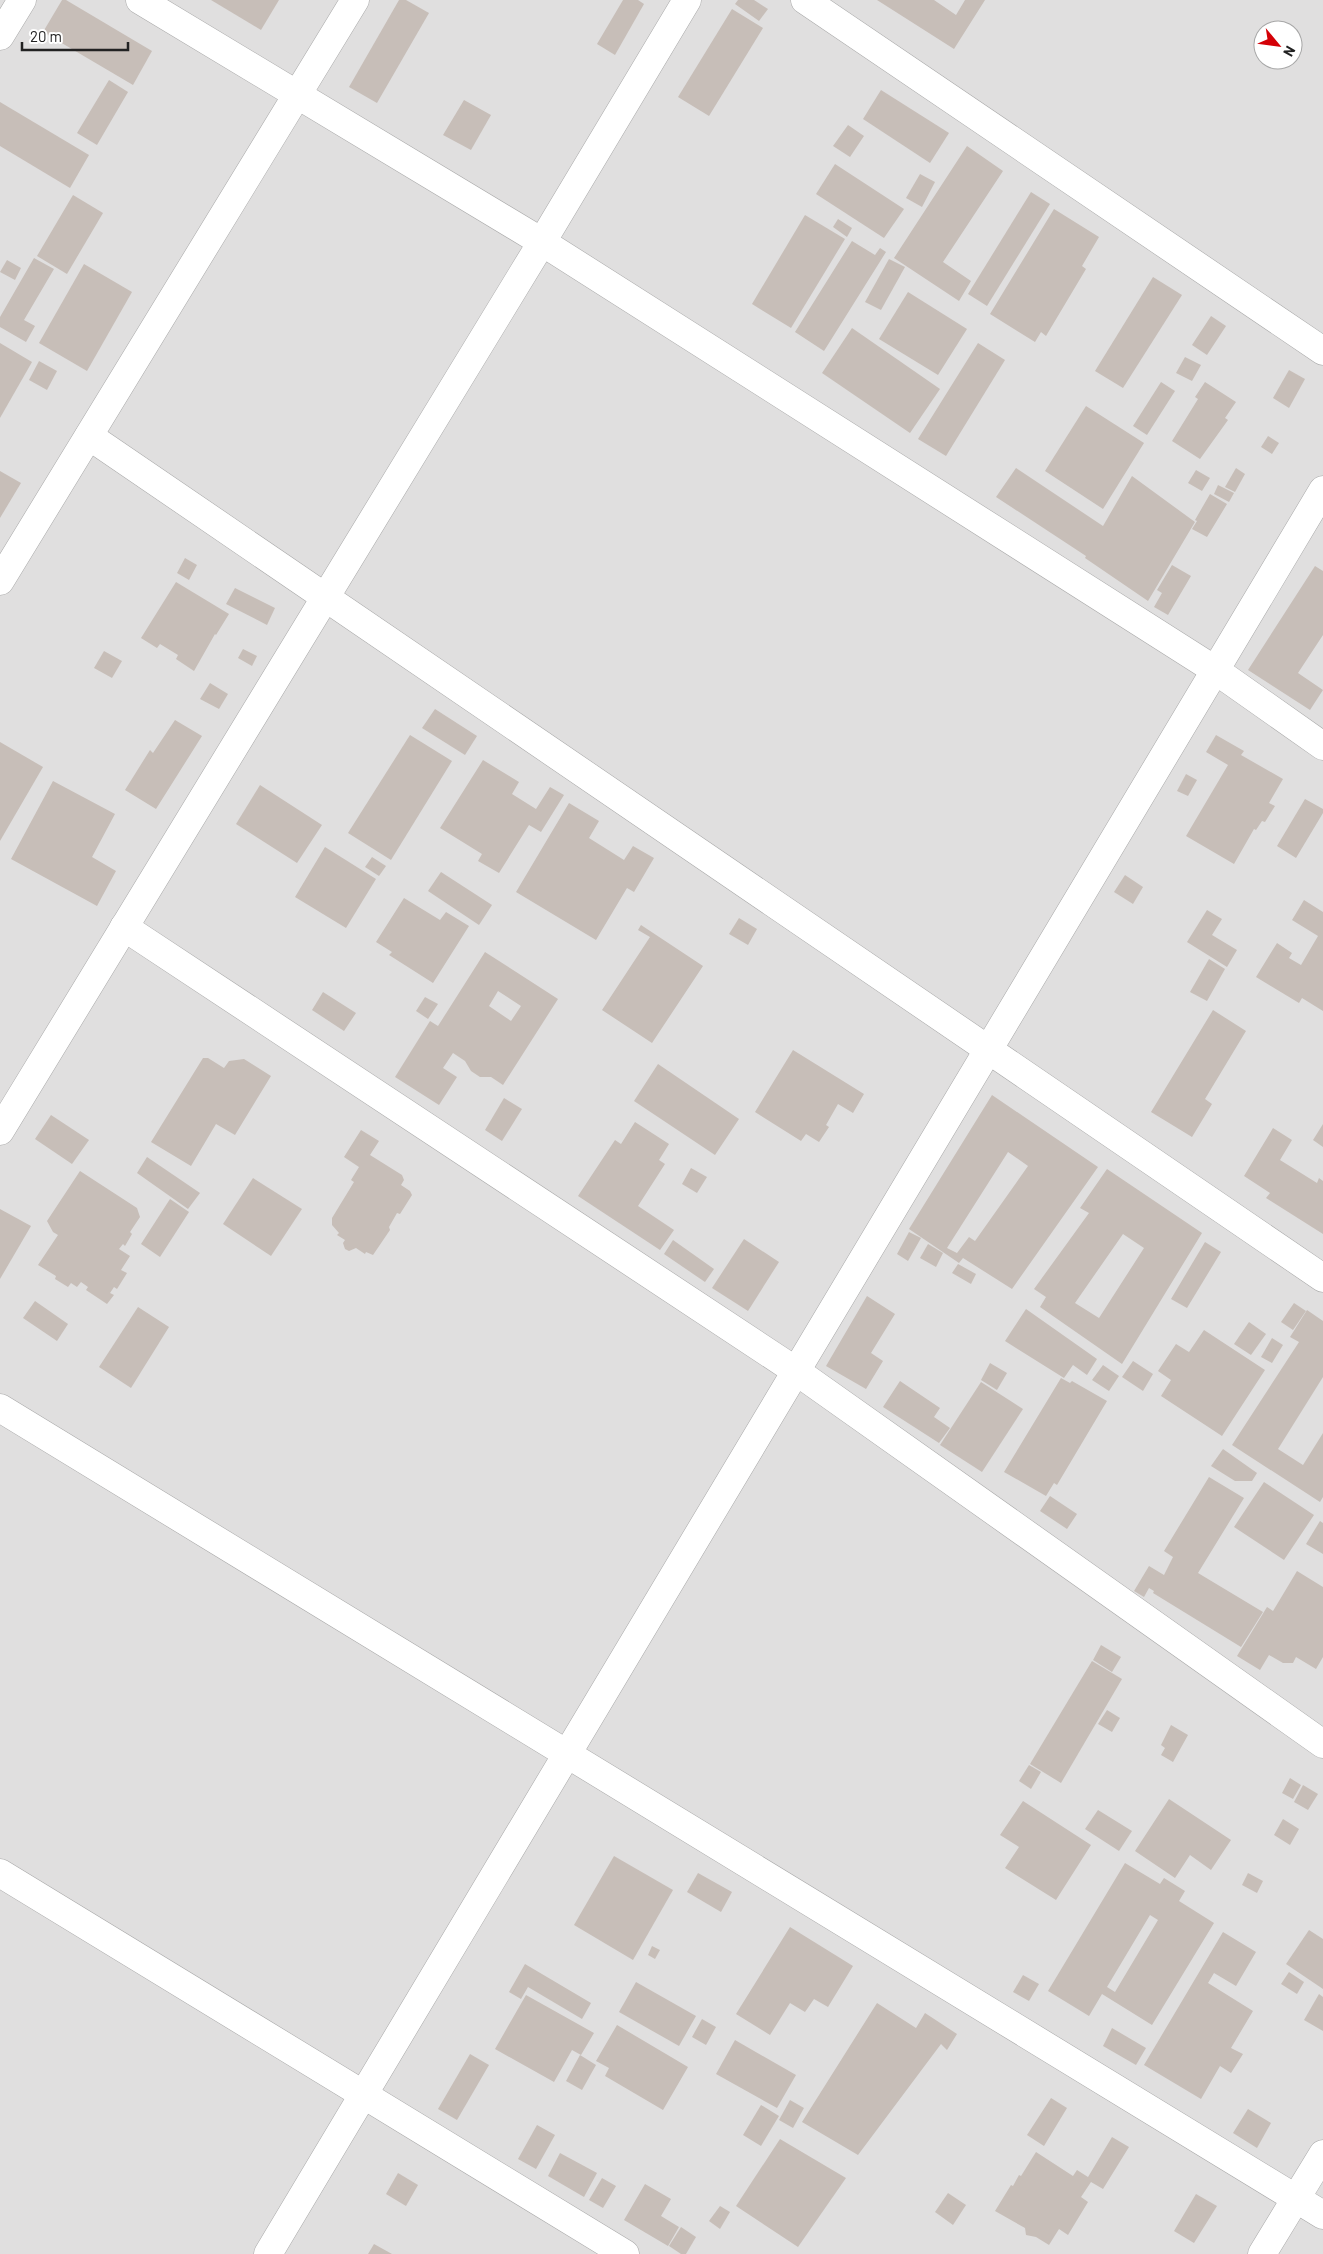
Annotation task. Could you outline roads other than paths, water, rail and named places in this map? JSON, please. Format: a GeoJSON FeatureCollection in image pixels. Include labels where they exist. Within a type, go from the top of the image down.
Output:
{"type":"FeatureCollection","features":[{"type":"Feature","properties":{"kind":"street"},"geometry":{"type":"LineString","coordinates":[[0,36],[22,0]]}},
{"type":"Feature","properties":{"kind":"street"},"geometry":{"type":"LineString","coordinates":[[140,0],[542,242],[1215,670],[1323,746]]}},
{"type":"Feature","properties":{"kind":"street"},"geometry":{"type":"LineString","coordinates":[[0,582],[355,0]]}},
{"type":"Feature","properties":{"kind":"street"},"geometry":{"type":"LineString","coordinates":[[0,1131],[542,242],[687,0]]}},
{"type":"Feature","properties":{"kind":"street"},"geometry":{"type":"LineString","coordinates":[[805,0],[1323,351]]}},
{"type":"Feature","properties":{"kind":"street"},"geometry":{"type":"LineString","coordinates":[[89,436],[1323,1278]]}},
{"type":"Feature","properties":{"kind":"street"},"geometry":{"type":"LineString","coordinates":[[268,2254],[1323,490]]}},
{"type":"Feature","properties":{"kind":"street"},"geometry":{"type":"LineString","coordinates":[[124,927],[796,1371],[1323,1744]]}},
{"type":"Feature","properties":{"kind":"street"},"geometry":{"type":"LineString","coordinates":[[0,1408],[1323,2215]]}},
{"type":"Feature","properties":{"kind":"street"},"geometry":{"type":"LineString","coordinates":[[0,1873],[625,2254]]}},
{"type":"Feature","properties":{"kind":"street"},"geometry":{"type":"LineString","coordinates":[[1262,2254],[1323,2154]]}}]}
